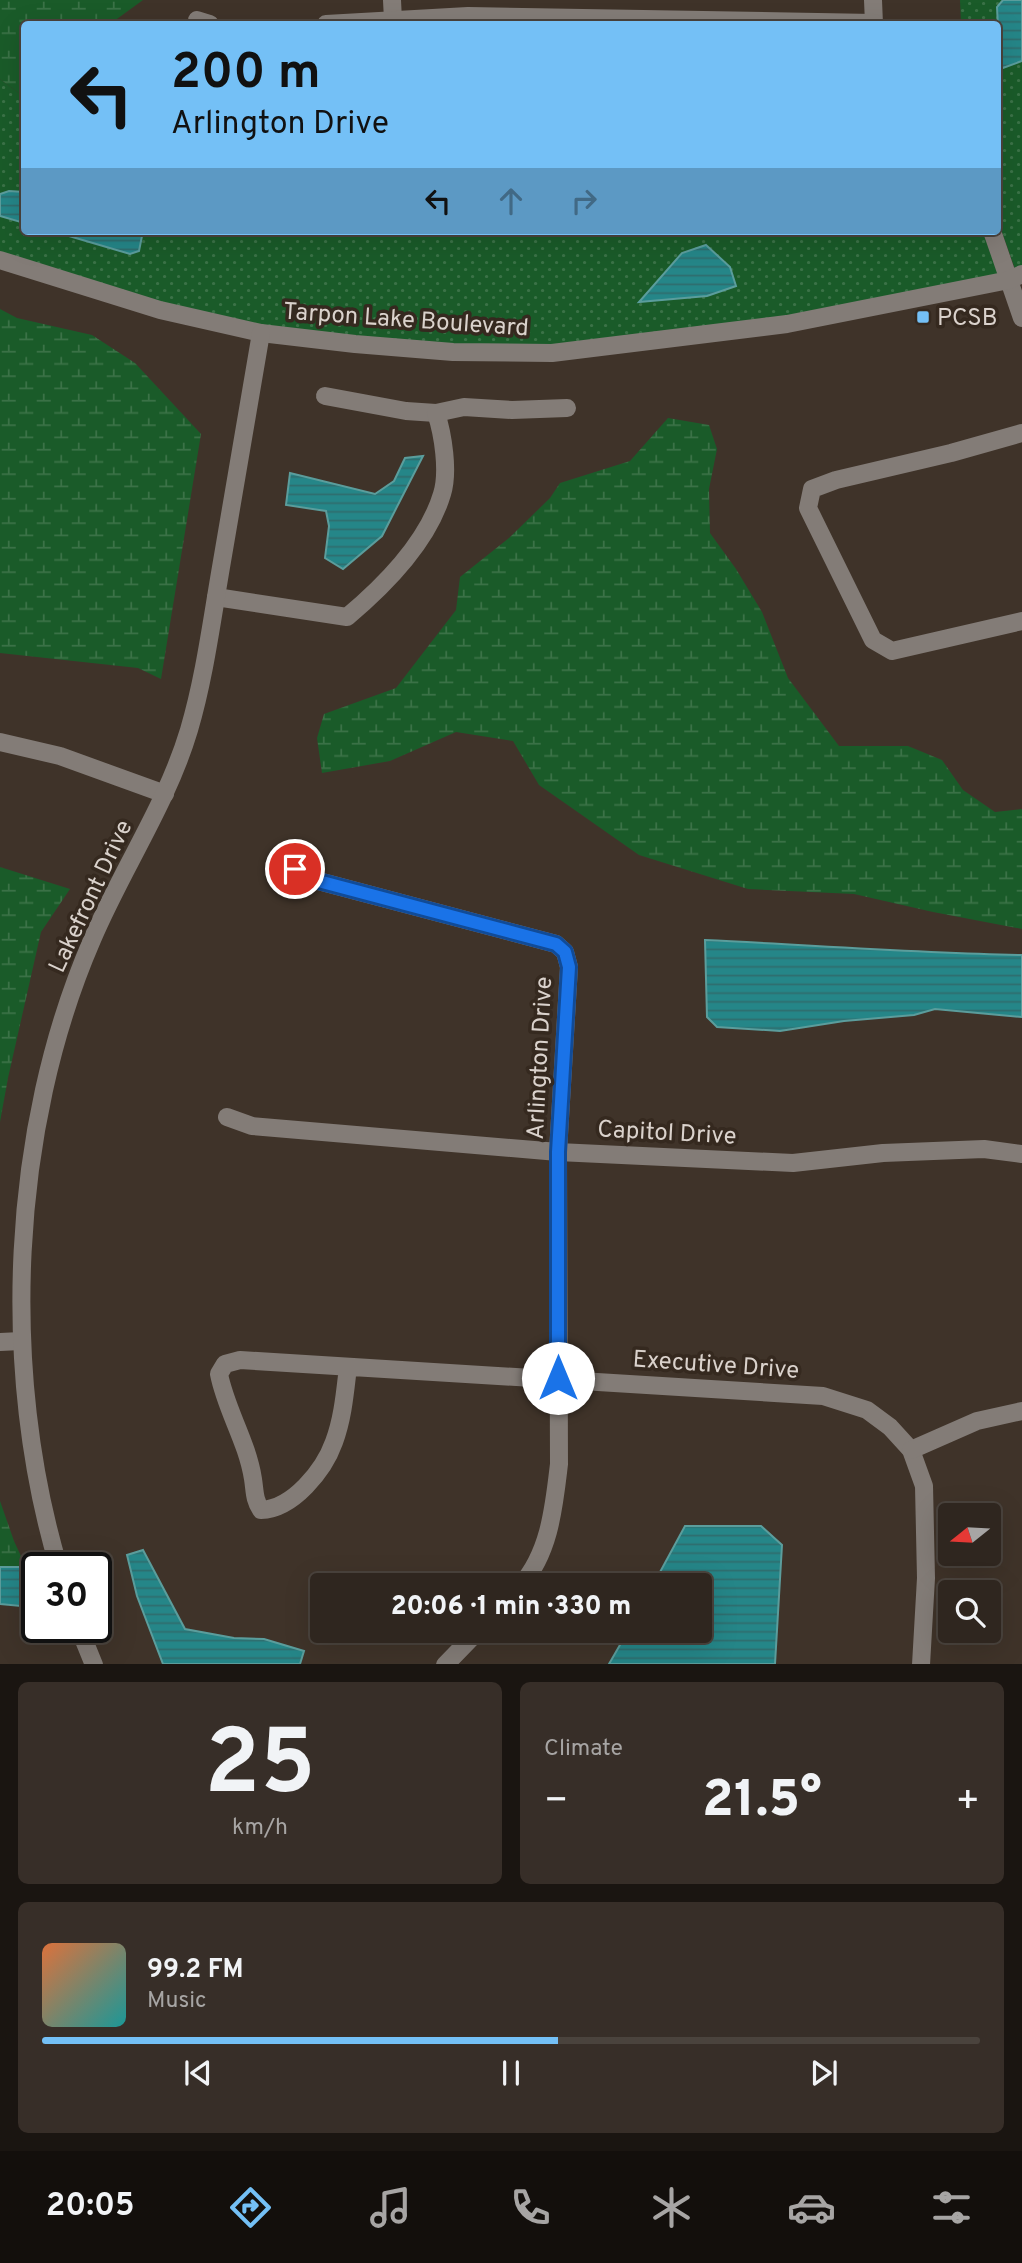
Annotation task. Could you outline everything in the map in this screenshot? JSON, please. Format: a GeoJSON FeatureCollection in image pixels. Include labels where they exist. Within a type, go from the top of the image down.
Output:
{"type":"FeatureCollection","features":[{"type":"Feature","properties":{"kind":"street"},"geometry":{"type":"LineString","coordinates":[[392,0],[393,20]]}},
{"type":"Feature","properties":{"kind":"street"},"geometry":{"type":"LineString","coordinates":[[873,0],[874,21]]}},
{"type":"Feature","properties":{"kind":"street"},"geometry":{"type":"LineString","coordinates":[[376,21],[468,16],[722,21]]}},
{"type":"Feature","properties":{"kind":"street"},"geometry":{"type":"LineString","coordinates":[[994,235],[1016,277],[1022,318]]}},
{"type":"Feature","properties":{"kind":"street","name":"Tarpon Lake Boulevard"},"geometry":{"type":"LineString","coordinates":[[0,260],[160,310],[261,333],[453,352],[552,353],[787,324],[1016,277]]}},
{"type":"Feature","properties":{"kind":"street","name":"Lakefront Drive"},"geometry":{"type":"LineString","coordinates":[[54,1552],[45,1519],[31,1443],[22,1372],[20,1279],[25,1205],[36,1133],[54,1055],[72,993],[92,940],[165,794],[188,732],[200,689],[261,333]]}},
{"type":"Feature","properties":{"kind":"street"},"geometry":{"type":"LineString","coordinates":[[326,396],[406,411],[436,413],[464,407],[512,410],[567,408]]}},
{"type":"Feature","properties":{"kind":"street"},"geometry":{"type":"LineString","coordinates":[[216,597],[347,617],[377,592],[428,528],[443,491],[444,436],[436,413]]}},
{"type":"Feature","properties":{"kind":"street"},"geometry":{"type":"LineString","coordinates":[[1022,433],[836,480],[812,489],[808,508],[873,640],[892,651],[1022,621]]}},
{"type":"Feature","properties":{"kind":"street"},"geometry":{"type":"LineString","coordinates":[[0,742],[60,756],[165,794]]}},
{"type":"Feature","properties":{"kind":"street","name":"Arlington Drive"},"geometry":{"type":"LineString","coordinates":[[282,860],[307,878],[556,944],[565,952],[569,967],[558,1152],[559,1465],[555,1503],[545,1541],[527,1573]]}},
{"type":"Feature","properties":{"kind":"street","name":"Capitol Drive"},"geometry":{"type":"LineString","coordinates":[[227,1117],[252,1126],[558,1152],[793,1163],[883,1153],[984,1149],[1022,1154]]}},
{"type":"Feature","properties":{"kind":"street"},"geometry":{"type":"LineString","coordinates":[[0,1342],[21,1341]]}},
{"type":"Feature","properties":{"kind":"street","name":"Executive Drive"},"geometry":{"type":"LineString","coordinates":[[348,1367],[342,1413],[333,1445],[303,1490],[272,1510],[261,1510],[254,1500],[253,1479],[243,1437],[221,1387],[219,1374],[225,1364],[240,1360],[823,1396],[867,1410],[890,1427],[911,1450],[924,1486],[926,1578],[921,1664]]}},
{"type":"Feature","properties":{"kind":"street"},"geometry":{"type":"LineString","coordinates":[[911,1450],[977,1421],[1022,1411]]}},
{"type":"Feature","properties":{"kind":"street"},"geometry":{"type":"LineString","coordinates":[[85,1643],[94,1664]]}},
{"type":"Feature","properties":{"kind":"street"},"geometry":{"type":"LineString","coordinates":[[445,1664],[466,1643]]}},
{"type":"Feature","properties":{"kind":"green space"},"geometry":{"type":"Polygon","coordinates":[[[0,0],[143,0],[114,21],[21,21],[21,95],[0,79],[0,0]]]}},
{"type":"Feature","properties":{"kind":"green space"},"geometry":{"type":"Polygon","coordinates":[[[960,0],[1003,0],[997,7],[997,21],[961,21],[960,0]]]}},
{"type":"Feature","properties":{"kind":"green space"},"geometry":{"type":"Polygon","coordinates":[[[1022,61],[1022,266],[1015,269],[1001,229],[1001,69],[1022,61]]]}},
{"type":"Feature","properties":{"kind":"green space"},"geometry":{"type":"Polygon","coordinates":[[[0,79],[21,95],[21,192],[0,194],[0,79]]]}},
{"type":"Feature","properties":{"kind":"green space"},"geometry":{"type":"Polygon","coordinates":[[[0,216],[21,222],[21,235],[66,235],[130,254],[139,251],[142,235],[985,235],[999,274],[786,317],[552,345],[453,344],[263,326],[163,303],[0,252],[0,216]]]}},
{"type":"Feature","properties":{"kind":"green space"},"geometry":{"type":"Polygon","coordinates":[[[0,309],[17,318],[92,335],[135,363],[201,434],[161,679],[138,668],[0,653],[0,309]]]}},
{"type":"Feature","properties":{"kind":"green space"},"geometry":{"type":"Polygon","coordinates":[[[668,418],[709,425],[717,449],[709,489],[710,533],[762,612],[788,678],[839,746],[908,746],[942,760],[963,790],[995,812],[1022,809],[1022,929],[854,894],[748,889],[639,855],[539,785],[513,741],[456,732],[390,761],[322,773],[317,738],[324,714],[396,688],[456,610],[460,577],[509,538],[550,498],[560,483],[630,461],[668,418]]]}},
{"type":"Feature","properties":{"kind":"green space"},"geometry":{"type":"Polygon","coordinates":[[[0,867],[70,889],[41,932],[0,1122],[0,867]]]}},
{"type":"Feature","properties":{"kind":"green space"},"geometry":{"type":"Polygon","coordinates":[[[0,1501],[21,1556],[21,1567],[0,1567],[0,1501]]]}},
{"type":"Feature","properties":{"kind":"water"},"geometry":{"type":"Polygon","coordinates":[[[1003,0],[1022,0],[1022,61],[1001,69],[1001,21],[998,21],[997,7],[1003,0]]]}},
{"type":"Feature","properties":{"kind":"water"},"geometry":{"type":"Polygon","coordinates":[[[21,192],[21,222],[0,216],[0,194],[21,192]]]}},
{"type":"Feature","properties":{"kind":"water"},"geometry":{"type":"Polygon","coordinates":[[[66,235],[142,235],[139,251],[130,254],[66,235]]]}},
{"type":"Feature","properties":{"kind":"water"},"geometry":{"type":"Polygon","coordinates":[[[706,245],[730,267],[736,286],[707,296],[639,302],[682,253],[706,245]]]}},
{"type":"Feature","properties":{"kind":"water"},"geometry":{"type":"Polygon","coordinates":[[[423,456],[382,536],[343,569],[325,558],[329,526],[326,511],[286,505],[290,473],[375,494],[394,481],[405,458],[423,456]]]}},
{"type":"Feature","properties":{"kind":"water"},"geometry":{"type":"Polygon","coordinates":[[[705,940],[1022,955],[1022,1017],[935,1009],[914,1015],[844,1021],[780,1031],[717,1027],[707,1017],[705,940]]]}},
{"type":"Feature","properties":{"kind":"water"},"geometry":{"type":"Polygon","coordinates":[[[685,1526],[761,1526],[782,1545],[775,1664],[609,1664],[621,1643],[712,1643],[712,1573],[660,1573],[685,1526]]]}},
{"type":"Feature","properties":{"kind":"water"},"geometry":{"type":"Polygon","coordinates":[[[143,1550],[185,1629],[234,1638],[264,1639],[304,1651],[300,1664],[163,1664],[137,1596],[127,1555],[143,1550]]]}},
{"type":"Feature","properties":{"kind":"water"},"geometry":{"type":"Polygon","coordinates":[[[0,1567],[21,1567],[21,1606],[0,1604],[0,1567]]]}},
{"type":"Feature","properties":{"kind":"place","name":"PCSB"},"geometry":{"type":"Point","coordinates":[923,317]}},
{"type":"Feature","properties":{"kind":"route"},"geometry":{"type":"LineString","coordinates":[[295,869],[307,878],[556,944],[565,952],[569,967],[558,1152],[558,1378]]}}]}
